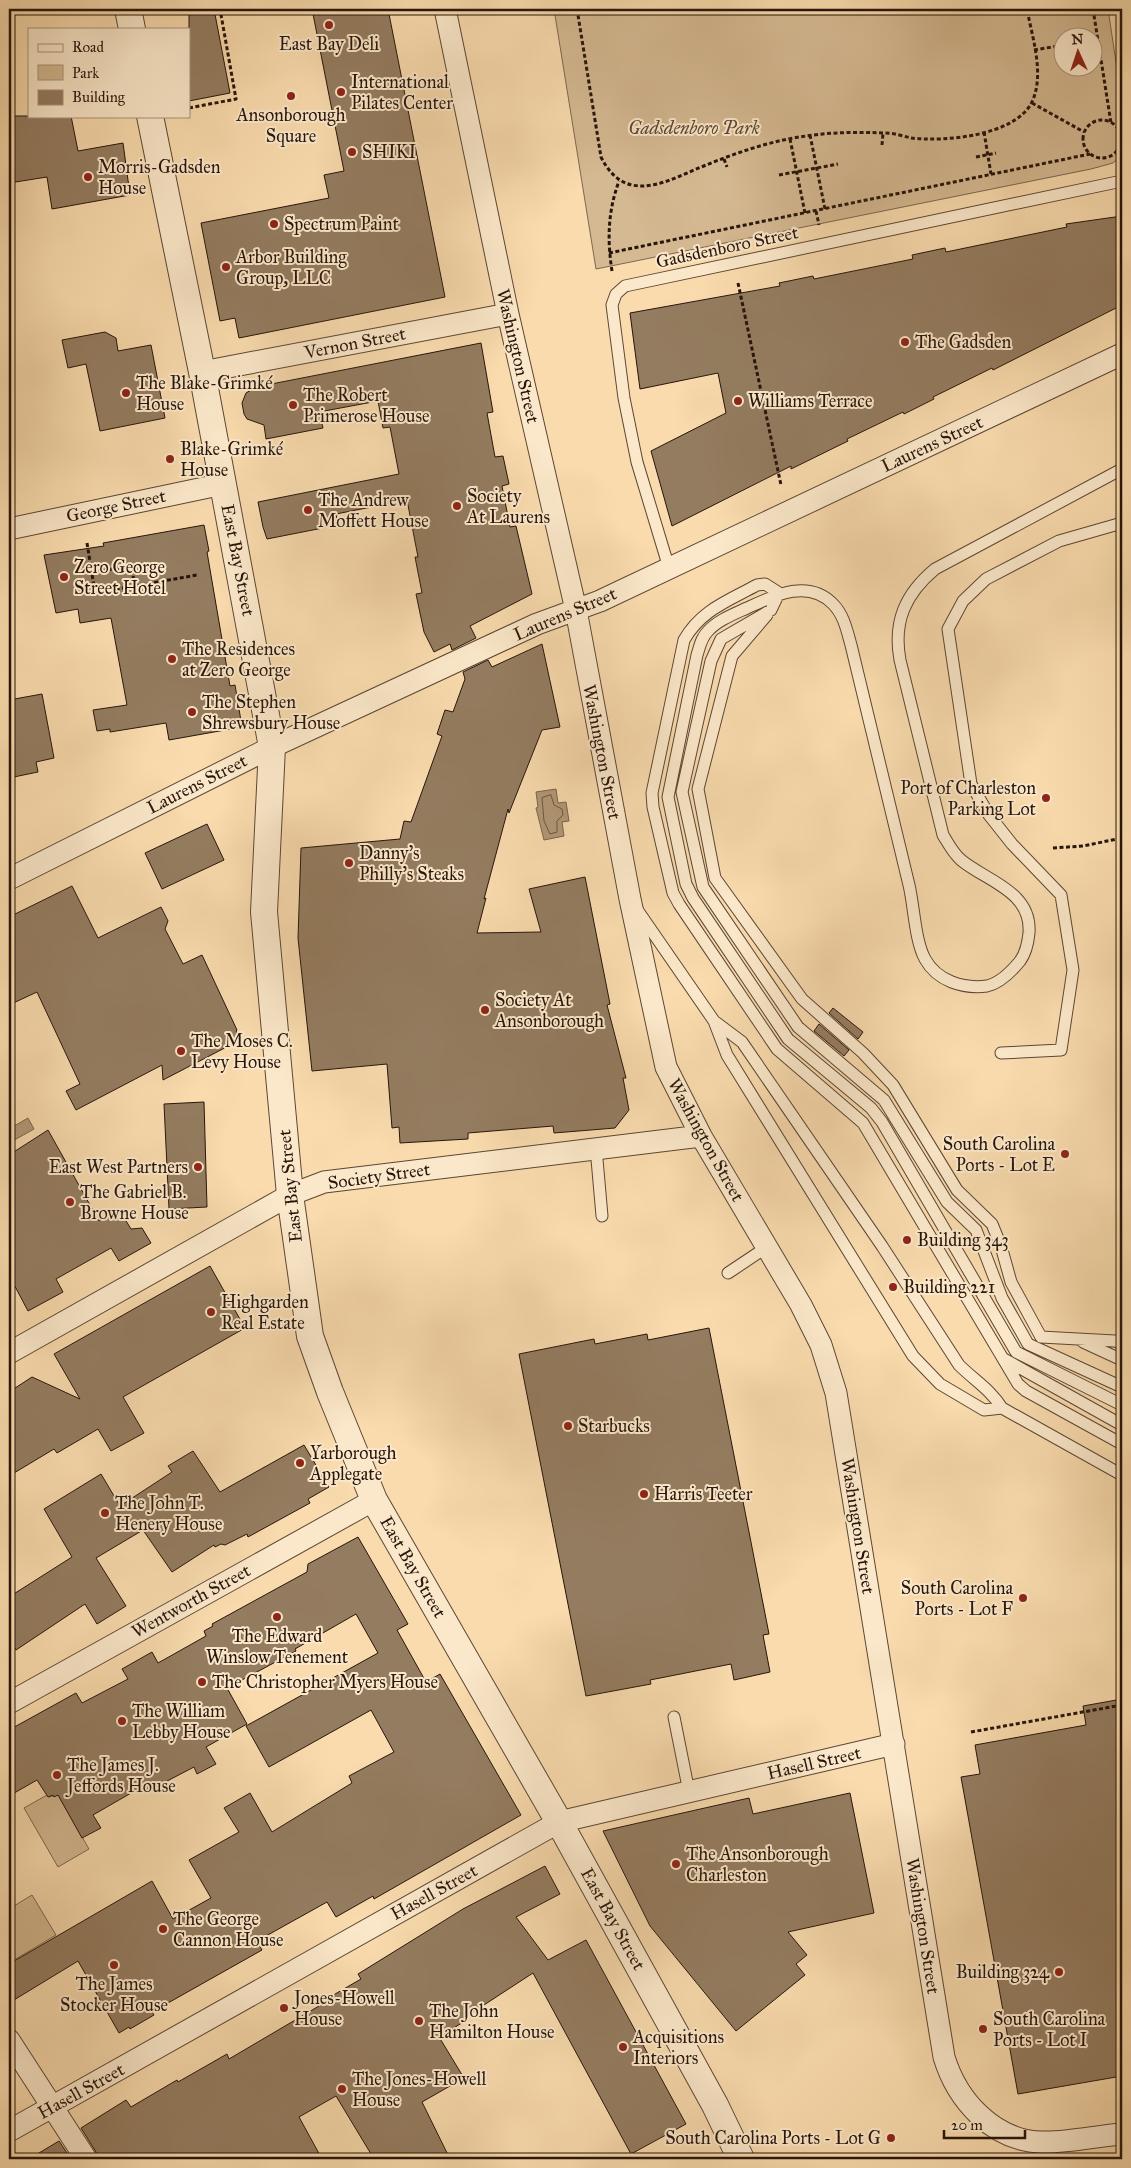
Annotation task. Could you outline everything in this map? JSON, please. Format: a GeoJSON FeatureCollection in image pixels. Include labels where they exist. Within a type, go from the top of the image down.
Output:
{"type":"FeatureCollection","features":[{"type":"Feature","properties":{"kind":"street"},"geometry":{"type":"LineString","coordinates":[[128,9],[132,28]]}},
{"type":"Feature","properties":{"kind":"street","name":"Washington Street"},"geometry":{"type":"LineString","coordinates":[[445,9],[508,314],[576,610],[630,899],[666,1067],[701,1136],[801,1305],[821,1344],[836,1393],[944,2057],[949,2074],[966,2103],[993,2126],[1024,2140],[1042,2142],[1122,2134]]}},
{"type":"Feature","properties":{"kind":"street","name":"East Bay Street"},"geometry":{"type":"LineString","coordinates":[[150,118],[202,372],[272,747],[264,912],[290,1195],[310,1336],[330,1392],[374,1500],[559,1822],[715,2105],[741,2159]]}},
{"type":"Feature","properties":{"kind":"street","name":"Vernon Street"},"geometry":{"type":"LineString","coordinates":[[202,372],[508,314]]}},
{"type":"Feature","properties":{"kind":"street","name":"Laurens Street"},"geometry":{"type":"LineString","coordinates":[[9,879],[272,747],[537,624],[600,601],[1122,354]]}},
{"type":"Feature","properties":{"kind":"street","name":"George Street"},"geometry":{"type":"LineString","coordinates":[[9,528],[223,484]]}},
{"type":"Feature","properties":{"kind":"street","name":"Society Street"},"geometry":{"type":"LineString","coordinates":[[9,1352],[290,1195],[324,1182],[701,1136]]}},
{"type":"Feature","properties":{"kind":"street","name":"Wentworth Street"},"geometry":{"type":"LineString","coordinates":[[9,1703],[374,1500]]}},
{"type":"Feature","properties":{"kind":"street","name":"Hasell Street"},"geometry":{"type":"LineString","coordinates":[[9,2131],[559,1822],[894,1744]]}},
{"type":"Feature","properties":{"kind":"street"},"geometry":{"type":"LineString","coordinates":[[9,2040],[86,2159]]}},
{"type":"Feature","properties":{"kind":"lane","name":"Gadsdenboro Street"},"geometry":{"type":"LineString","coordinates":[[616,294],[625,286],[1122,181]]}},
{"type":"Feature","properties":{"kind":"lane"},"geometry":{"type":"LineString","coordinates":[[616,294],[612,305],[624,398],[637,462],[669,568]]}},
{"type":"Feature","properties":{"kind":"lane"},"geometry":{"type":"LineString","coordinates":[[1122,470],[935,569],[922,580],[911,594],[898,627],[896,640],[900,660],[943,835],[959,858],[1009,890],[1020,902],[1026,916],[1029,928],[1028,943],[1023,957],[1011,972],[989,985],[962,986],[941,977],[925,959],[921,948],[905,865],[844,621],[833,604],[821,596],[805,591],[779,593],[728,617],[712,627],[702,637],[668,797],[686,884],[693,898],[788,1039],[872,1108],[882,1122],[1016,1352],[1122,1405]]}},
{"type":"Feature","properties":{"kind":"lane"},"geometry":{"type":"LineString","coordinates":[[1001,1053],[1061,1050],[1072,970],[1061,895],[1012,844],[989,815],[970,784],[948,629],[962,601],[986,579],[1059,541],[1122,523]]}},
{"type":"Feature","properties":{"kind":"lane"},"geometry":{"type":"LineString","coordinates":[[779,593],[765,584],[757,585],[703,615],[692,625],[684,640],[652,793],[653,808],[673,893],[776,1050],[864,1123],[1018,1384],[1026,1391],[1122,1444]]}},
{"type":"Feature","properties":{"kind":"lane"},"geometry":{"type":"LineString","coordinates":[[779,593],[771,610],[732,656],[698,789],[715,878],[802,999],[863,1053],[893,1085],[957,1190],[992,1224],[1001,1246],[1011,1282],[1040,1337],[1116,1341],[1122,1344]]}},
{"type":"Feature","properties":{"kind":"lane"},"geometry":{"type":"LineString","coordinates":[[771,610],[726,635],[717,644],[711,661],[682,792],[703,887],[798,1027],[884,1100],[947,1202],[976,1230],[1002,1298],[1028,1344],[1122,1387]]}},
{"type":"Feature","properties":{"kind":"lane"},"geometry":{"type":"LineString","coordinates":[[630,899],[714,1021],[727,1055],[912,1356],[940,1384],[984,1410],[1002,1408]]}},
{"type":"Feature","properties":{"kind":"lane"},"geometry":{"type":"LineString","coordinates":[[714,1021],[742,1042],[882,1246],[959,1365],[974,1380],[994,1394],[1002,1408],[1122,1475]]}},
{"type":"Feature","properties":{"kind":"lane"},"geometry":{"type":"LineString","coordinates":[[596,1148],[602,1216]]}},
{"type":"Feature","properties":{"kind":"lane"},"geometry":{"type":"LineString","coordinates":[[728,1273],[767,1247]]}},
{"type":"Feature","properties":{"kind":"lane"},"geometry":{"type":"LineString","coordinates":[[1077,1339],[1122,1360]]}},
{"type":"Feature","properties":{"kind":"lane"},"geometry":{"type":"LineString","coordinates":[[1004,1359],[1122,1425]]}},
{"type":"Feature","properties":{"kind":"lane"},"geometry":{"type":"LineString","coordinates":[[674,1717],[689,1792]]}},
{"type":"Feature","properties":{"kind":"path"},"geometry":{"type":"LineString","coordinates":[[190,108],[236,99],[220,9]]}},
{"type":"Feature","properties":{"kind":"path"},"geometry":{"type":"LineString","coordinates":[[577,9],[598,146],[605,165],[620,181],[634,186],[652,186],[671,181],[724,159],[790,139],[810,135],[882,133],[936,139],[984,132],[1007,126],[1021,116],[1032,103],[1036,88],[1038,73],[1027,9]]}},
{"type":"Feature","properties":{"kind":"path"},"geometry":{"type":"LineString","coordinates":[[1093,9],[1095,28]]}},
{"type":"Feature","properties":{"kind":"path"},"geometry":{"type":"LineString","coordinates":[[1034,50],[1054,47]]}},
{"type":"Feature","properties":{"kind":"path"},"geometry":{"type":"LineString","coordinates":[[1103,78],[1111,123],[1119,132],[1117,150],[1107,158],[1095,157],[1090,154],[1083,144],[1084,132],[1088,127],[1099,121],[1111,123]]}},
{"type":"Feature","properties":{"kind":"path"},"geometry":{"type":"LineString","coordinates":[[1032,103],[1084,132]]}},
{"type":"Feature","properties":{"kind":"path"},"geometry":{"type":"LineString","coordinates":[[984,132],[991,174]]}},
{"type":"Feature","properties":{"kind":"path"},"geometry":{"type":"LineString","coordinates":[[882,133],[882,145]]}},
{"type":"Feature","properties":{"kind":"path"},"geometry":{"type":"LineString","coordinates":[[810,135],[825,209]]}},
{"type":"Feature","properties":{"kind":"path"},"geometry":{"type":"LineString","coordinates":[[790,139],[805,213]]}},
{"type":"Feature","properties":{"kind":"path"},"geometry":{"type":"LineString","coordinates":[[976,157],[996,153]]}},
{"type":"Feature","properties":{"kind":"path"},"geometry":{"type":"LineString","coordinates":[[609,253],[1090,154]]}},
{"type":"Feature","properties":{"kind":"path"},"geometry":{"type":"LineString","coordinates":[[724,159],[727,167]]}},
{"type":"Feature","properties":{"kind":"path"},"geometry":{"type":"LineString","coordinates":[[779,175],[838,164]]}},
{"type":"Feature","properties":{"kind":"path"},"geometry":{"type":"LineString","coordinates":[[616,294],[609,253],[609,222],[612,204],[620,181]]}},
{"type":"Feature","properties":{"kind":"path"},"geometry":{"type":"LineString","coordinates":[[738,283],[781,484]]}},
{"type":"Feature","properties":{"kind":"path"},"geometry":{"type":"LineString","coordinates":[[87,543],[95,593],[197,575]]}},
{"type":"Feature","properties":{"kind":"path"},"geometry":{"type":"LineString","coordinates":[[92,572],[131,566],[135,586]]}},
{"type":"Feature","properties":{"kind":"path"},"geometry":{"type":"LineString","coordinates":[[1053,848],[1083,846],[1122,838]]}},
{"type":"Feature","properties":{"kind":"path"},"geometry":{"type":"LineString","coordinates":[[971,1732],[1122,1705]]}},
{"type":"Feature","properties":{"kind":"green space","name":"Gadsdenboro Park"},"geometry":{"type":"Polygon","coordinates":[[[554,9],[1108,9],[1122,102],[1122,155],[1113,163],[596,269],[554,9]]]}},
{"type":"Feature","properties":{"kind":"green space"},"geometry":{"type":"Polygon","coordinates":[[[47,1795],[48,1797],[58,1795],[89,1849],[58,1867],[24,1808],[47,1795]]]}},
{"type":"Feature","properties":{"kind":"green space"},"geometry":{"type":"Polygon","coordinates":[[[32,1895],[56,1935],[9,1963],[9,1909],[32,1895]]]}},
{"type":"Feature","properties":{"kind":"water"},"geometry":{"type":"Polygon","coordinates":[[[556,789],[558,803],[566,802],[569,821],[562,822],[564,836],[544,840],[536,808],[538,807],[536,792],[556,789]]]}},
{"type":"Feature","properties":{"kind":"water"},"geometry":{"type":"Polygon","coordinates":[[[28,1118],[34,1129],[9,1143],[9,1129],[28,1118]]]}},
{"type":"Feature","properties":{"kind":"building"},"geometry":{"type":"Polygon","coordinates":[[[189,9],[214,9],[230,93],[190,101],[189,9]]]}},
{"type":"Feature","properties":{"kind":"building"},"geometry":{"type":"Polygon","coordinates":[[[312,9],[388,9],[445,297],[239,338],[235,318],[220,321],[201,223],[329,198],[324,175],[344,171],[312,9]]]}},
{"type":"Feature","properties":{"kind":"building","name":"Morris-Gadsden House"},"geometry":{"type":"Polygon","coordinates":[[[9,116],[71,118],[78,151],[123,143],[130,195],[52,209],[47,177],[9,183],[9,116]]]}},
{"type":"Feature","properties":{"kind":"building","name":"The Gadsden"},"geometry":{"type":"Polygon","coordinates":[[[1122,216],[1122,305],[993,370],[992,368],[933,397],[934,399],[904,414],[903,412],[847,439],[848,441],[791,469],[791,466],[672,526],[651,451],[726,413],[718,373],[640,389],[630,313],[780,286],[779,283],[813,276],[814,279],[913,259],[912,255],[945,248],[946,252],[1067,227],[1066,224],[1122,216]]]}},
{"type":"Feature","properties":{"kind":"building","name":"The Blake-Grimké House"},"geometry":{"type":"Polygon","coordinates":[[[105,332],[116,338],[118,351],[151,345],[165,418],[100,431],[86,364],[68,368],[62,340],[105,332]]]}},
{"type":"Feature","properties":{"kind":"building","name":"Society At Laurens"},"geometry":{"type":"Polygon","coordinates":[[[481,343],[493,412],[487,413],[495,457],[503,456],[509,484],[502,486],[510,527],[516,526],[532,594],[470,626],[476,638],[452,650],[450,644],[434,652],[424,632],[416,594],[422,593],[415,557],[418,557],[407,500],[336,514],[338,525],[267,539],[263,527],[258,502],[399,474],[390,427],[383,428],[378,401],[319,412],[323,428],[266,439],[264,425],[247,419],[242,403],[246,393],[256,387],[481,343]]]}},
{"type":"Feature","properties":{"kind":"building"},"geometry":{"type":"Polygon","coordinates":[[[204,525],[230,686],[235,685],[242,727],[169,740],[166,723],[110,732],[110,729],[97,731],[93,710],[127,705],[111,618],[80,623],[78,609],[56,613],[44,555],[104,546],[103,543],[204,525]]]}},
{"type":"Feature","properties":{"kind":"building"},"geometry":{"type":"Polygon","coordinates":[[[542,644],[560,727],[542,730],[509,813],[508,809],[477,933],[541,932],[529,889],[585,877],[610,1004],[607,1005],[626,1078],[623,1078],[629,1110],[615,1128],[554,1133],[553,1126],[468,1133],[468,1139],[400,1143],[399,1127],[392,1128],[387,1064],[312,1071],[298,938],[301,848],[400,839],[404,821],[411,822],[442,736],[437,734],[445,710],[453,712],[465,679],[463,672],[488,660],[492,667],[542,644]]]}},
{"type":"Feature","properties":{"kind":"building"},"geometry":{"type":"Polygon","coordinates":[[[42,694],[54,758],[36,762],[38,772],[9,778],[9,700],[42,694]]]}},
{"type":"Feature","properties":{"kind":"building"},"geometry":{"type":"Polygon","coordinates":[[[207,824],[224,860],[162,889],[145,853],[207,824]]]}},
{"type":"Feature","properties":{"kind":"building"},"geometry":{"type":"Polygon","coordinates":[[[72,886],[98,938],[161,907],[168,921],[165,929],[183,964],[202,955],[240,1040],[163,1080],[162,1065],[76,1110],[66,1091],[80,1084],[37,992],[9,1005],[9,917],[72,886]]]}},
{"type":"Feature","properties":{"kind":"building"},"geometry":{"type":"Polygon","coordinates":[[[833,1008],[863,1032],[858,1039],[829,1013],[833,1008]]]}},
{"type":"Feature","properties":{"kind":"building"},"geometry":{"type":"Polygon","coordinates":[[[819,1024],[849,1050],[844,1056],[814,1031],[819,1024]]]}},
{"type":"Feature","properties":{"kind":"building"},"geometry":{"type":"Polygon","coordinates":[[[204,1102],[207,1207],[169,1209],[164,1104],[204,1102]]]}},
{"type":"Feature","properties":{"kind":"building"},"geometry":{"type":"Polygon","coordinates":[[[48,1130],[99,1221],[112,1213],[116,1220],[123,1216],[131,1229],[142,1228],[151,1243],[119,1261],[111,1248],[56,1279],[63,1292],[28,1311],[9,1275],[9,1155],[48,1130]]]}},
{"type":"Feature","properties":{"kind":"building"},"geometry":{"type":"Polygon","coordinates":[[[210,1266],[245,1328],[123,1397],[144,1433],[111,1451],[98,1429],[57,1453],[54,1449],[9,1476],[9,1392],[32,1377],[80,1399],[54,1354],[210,1266]]]}},
{"type":"Feature","properties":{"kind":"building","name":"Harris Teeter"},"geometry":{"type":"Polygon","coordinates":[[[709,1328],[769,1634],[763,1635],[770,1672],[734,1680],[731,1664],[650,1680],[651,1684],[586,1696],[519,1354],[594,1339],[595,1344],[647,1334],[648,1340],[709,1328]]]}},
{"type":"Feature","properties":{"kind":"building"},"geometry":{"type":"Polygon","coordinates":[[[304,1445],[329,1487],[308,1499],[310,1503],[248,1537],[247,1534],[225,1545],[221,1544],[215,1547],[214,1545],[172,1572],[143,1530],[96,1558],[126,1606],[97,1624],[85,1604],[16,1650],[9,1639],[9,1597],[72,1557],[44,1509],[101,1474],[120,1506],[172,1472],[168,1466],[193,1451],[220,1492],[304,1445]]]}},
{"type":"Feature","properties":{"kind":"building"},"geometry":{"type":"Polygon","coordinates":[[[358,1537],[408,1624],[397,1630],[426,1682],[440,1674],[521,1815],[374,1899],[373,1896],[336,1917],[327,1902],[257,1941],[262,1950],[152,2012],[154,2015],[130,2029],[129,2027],[119,2033],[78,1961],[9,2003],[9,1964],[152,1881],[173,1919],[211,1898],[189,1860],[239,1832],[224,1808],[250,1793],[272,1832],[352,1783],[349,1776],[394,1752],[371,1710],[269,1767],[246,1726],[378,1653],[356,1614],[295,1649],[296,1651],[227,1688],[247,1724],[206,1747],[216,1764],[197,1774],[194,1767],[148,1791],[145,1785],[93,1815],[101,1828],[82,1838],[58,1795],[48,1797],[37,1780],[9,1796],[9,1730],[76,1693],[82,1703],[128,1679],[122,1669],[152,1652],[158,1663],[206,1636],[204,1631],[213,1626],[212,1624],[307,1572],[308,1564],[358,1537]]]}},
{"type":"Feature","properties":{"kind":"building","name":"Building 324"},"geometry":{"type":"Polygon","coordinates":[[[1122,1699],[1122,2076],[1018,2094],[961,1777],[980,1774],[975,1745],[1086,1725],[1083,1706],[1122,1699]]]}},
{"type":"Feature","properties":{"kind":"building"},"geometry":{"type":"Polygon","coordinates":[[[850,1793],[874,1913],[788,1932],[807,1955],[796,1964],[805,1975],[736,2031],[650,1926],[603,1831],[749,1798],[753,1814],[850,1793]]]}},
{"type":"Feature","properties":{"kind":"building"},"geometry":{"type":"Polygon","coordinates":[[[545,1866],[560,1894],[516,1917],[548,1960],[586,1940],[686,2124],[631,2154],[533,1973],[464,2018],[465,2021],[439,2037],[464,2078],[422,2102],[450,2159],[374,2159],[336,2096],[299,2117],[322,2159],[98,2159],[96,2152],[81,2128],[126,2100],[131,2107],[227,2054],[229,2059],[319,2006],[318,2004],[361,1979],[358,1974],[463,1909],[545,1866]]]}},
{"type":"Feature","properties":{"kind":"building"},"geometry":{"type":"Polygon","coordinates":[[[59,2141],[71,2159],[29,2159],[59,2141]]]}},
{"type":"Feature","properties":{"kind":"place","name":"East Bay Deli"},"geometry":{"type":"Point","coordinates":[329,25]}},
{"type":"Feature","properties":{"kind":"place","name":"International Pilates Center"},"geometry":{"type":"Point","coordinates":[341,92]}},
{"type":"Feature","properties":{"kind":"place","name":"Ansonborough Square"},"geometry":{"type":"Point","coordinates":[291,96]}},
{"type":"Feature","properties":{"kind":"place","name":"SHIKI"},"geometry":{"type":"Point","coordinates":[352,152]}},
{"type":"Feature","properties":{"kind":"place","name":"Morris-Gadsden House"},"geometry":{"type":"Point","coordinates":[88,177]}},
{"type":"Feature","properties":{"kind":"place","name":"Spectrum Paint"},"geometry":{"type":"Point","coordinates":[274,224]}},
{"type":"Feature","properties":{"kind":"place","name":"Arbor Building Group, LLC"},"geometry":{"type":"Point","coordinates":[226,267]}},
{"type":"Feature","properties":{"kind":"place","name":"The Gadsden"},"geometry":{"type":"Point","coordinates":[905,342]}},
{"type":"Feature","properties":{"kind":"place","name":"The Blake-Grimké House"},"geometry":{"type":"Point","coordinates":[126,393]}},
{"type":"Feature","properties":{"kind":"place","name":"Williams Terrace"},"geometry":{"type":"Point","coordinates":[738,401]}},
{"type":"Feature","properties":{"kind":"place","name":"The Robert Primerose House"},"geometry":{"type":"Point","coordinates":[293,405]}},
{"type":"Feature","properties":{"kind":"place","name":"Blake-Grimké House"},"geometry":{"type":"Point","coordinates":[170,459]}},
{"type":"Feature","properties":{"kind":"place","name":"Society At Laurens"},"geometry":{"type":"Point","coordinates":[457,506]}},
{"type":"Feature","properties":{"kind":"place","name":"The Andrew Moffett House"},"geometry":{"type":"Point","coordinates":[308,510]}},
{"type":"Feature","properties":{"kind":"place","name":"Zero George Street Hotel"},"geometry":{"type":"Point","coordinates":[64,577]}},
{"type":"Feature","properties":{"kind":"place","name":"The Residences at Zero George"},"geometry":{"type":"Point","coordinates":[172,659]}},
{"type":"Feature","properties":{"kind":"place","name":"The Stephen Shrewsbury House"},"geometry":{"type":"Point","coordinates":[192,712]}},
{"type":"Feature","properties":{"kind":"place","name":"Port of Charleston Parking Lot"},"geometry":{"type":"Point","coordinates":[1046,798]}},
{"type":"Feature","properties":{"kind":"place","name":"Danny's Philly's Steaks"},"geometry":{"type":"Point","coordinates":[349,863]}},
{"type":"Feature","properties":{"kind":"place","name":"Society At Ansonborough"},"geometry":{"type":"Point","coordinates":[485,1010]}},
{"type":"Feature","properties":{"kind":"place","name":"The Moses C. Levy House"},"geometry":{"type":"Point","coordinates":[181,1051]}},
{"type":"Feature","properties":{"kind":"place","name":"South Carolina Ports - Lot E"},"geometry":{"type":"Point","coordinates":[1065,1154]}},
{"type":"Feature","properties":{"kind":"place","name":"East West Partners"},"geometry":{"type":"Point","coordinates":[198,1167]}},
{"type":"Feature","properties":{"kind":"place","name":"The Gabriel B. Browne House"},"geometry":{"type":"Point","coordinates":[70,1202]}},
{"type":"Feature","properties":{"kind":"place","name":"Building 343"},"geometry":{"type":"Point","coordinates":[907,1240]}},
{"type":"Feature","properties":{"kind":"place","name":"Building 221"},"geometry":{"type":"Point","coordinates":[893,1287]}},
{"type":"Feature","properties":{"kind":"place","name":"Highgarden Real Estate"},"geometry":{"type":"Point","coordinates":[211,1312]}},
{"type":"Feature","properties":{"kind":"place","name":"Starbucks"},"geometry":{"type":"Point","coordinates":[568,1426]}},
{"type":"Feature","properties":{"kind":"place","name":"Yarborough Applegate"},"geometry":{"type":"Point","coordinates":[300,1463]}},
{"type":"Feature","properties":{"kind":"place","name":"Harris Teeter"},"geometry":{"type":"Point","coordinates":[644,1494]}},
{"type":"Feature","properties":{"kind":"place","name":"The John T. Henery House"},"geometry":{"type":"Point","coordinates":[105,1513]}},
{"type":"Feature","properties":{"kind":"place","name":"South Carolina Ports - Lot F"},"geometry":{"type":"Point","coordinates":[1023,1598]}},
{"type":"Feature","properties":{"kind":"place","name":"The Edward Winslow Tenement"},"geometry":{"type":"Point","coordinates":[277,1617]}},
{"type":"Feature","properties":{"kind":"place","name":"The Christopher Myers House"},"geometry":{"type":"Point","coordinates":[202,1682]}},
{"type":"Feature","properties":{"kind":"place","name":"The William Lebby House"},"geometry":{"type":"Point","coordinates":[122,1721]}},
{"type":"Feature","properties":{"kind":"place","name":"The James J. Jeffords House"},"geometry":{"type":"Point","coordinates":[57,1775]}},
{"type":"Feature","properties":{"kind":"place","name":"The Ansonborough Charleston"},"geometry":{"type":"Point","coordinates":[676,1864]}},
{"type":"Feature","properties":{"kind":"place","name":"The George Cannon House"},"geometry":{"type":"Point","coordinates":[163,1929]}},
{"type":"Feature","properties":{"kind":"place","name":"The James Stocker House"},"geometry":{"type":"Point","coordinates":[114,1965]}},
{"type":"Feature","properties":{"kind":"place","name":"Building 324"},"geometry":{"type":"Point","coordinates":[1059,1972]}},
{"type":"Feature","properties":{"kind":"place","name":"Jones-Howell House"},"geometry":{"type":"Point","coordinates":[284,2008]}},
{"type":"Feature","properties":{"kind":"place","name":"The John Hamilton House"},"geometry":{"type":"Point","coordinates":[419,2021]}},
{"type":"Feature","properties":{"kind":"place","name":"South Carolina Ports - Lot I"},"geometry":{"type":"Point","coordinates":[983,2029]}},
{"type":"Feature","properties":{"kind":"place","name":"Acquisitions Interiors"},"geometry":{"type":"Point","coordinates":[623,2047]}},
{"type":"Feature","properties":{"kind":"place","name":"The Jones-Howell House"},"geometry":{"type":"Point","coordinates":[342,2089]}},
{"type":"Feature","properties":{"kind":"place","name":"South Carolina Ports - Lot G"},"geometry":{"type":"Point","coordinates":[891,2138]}}]}
